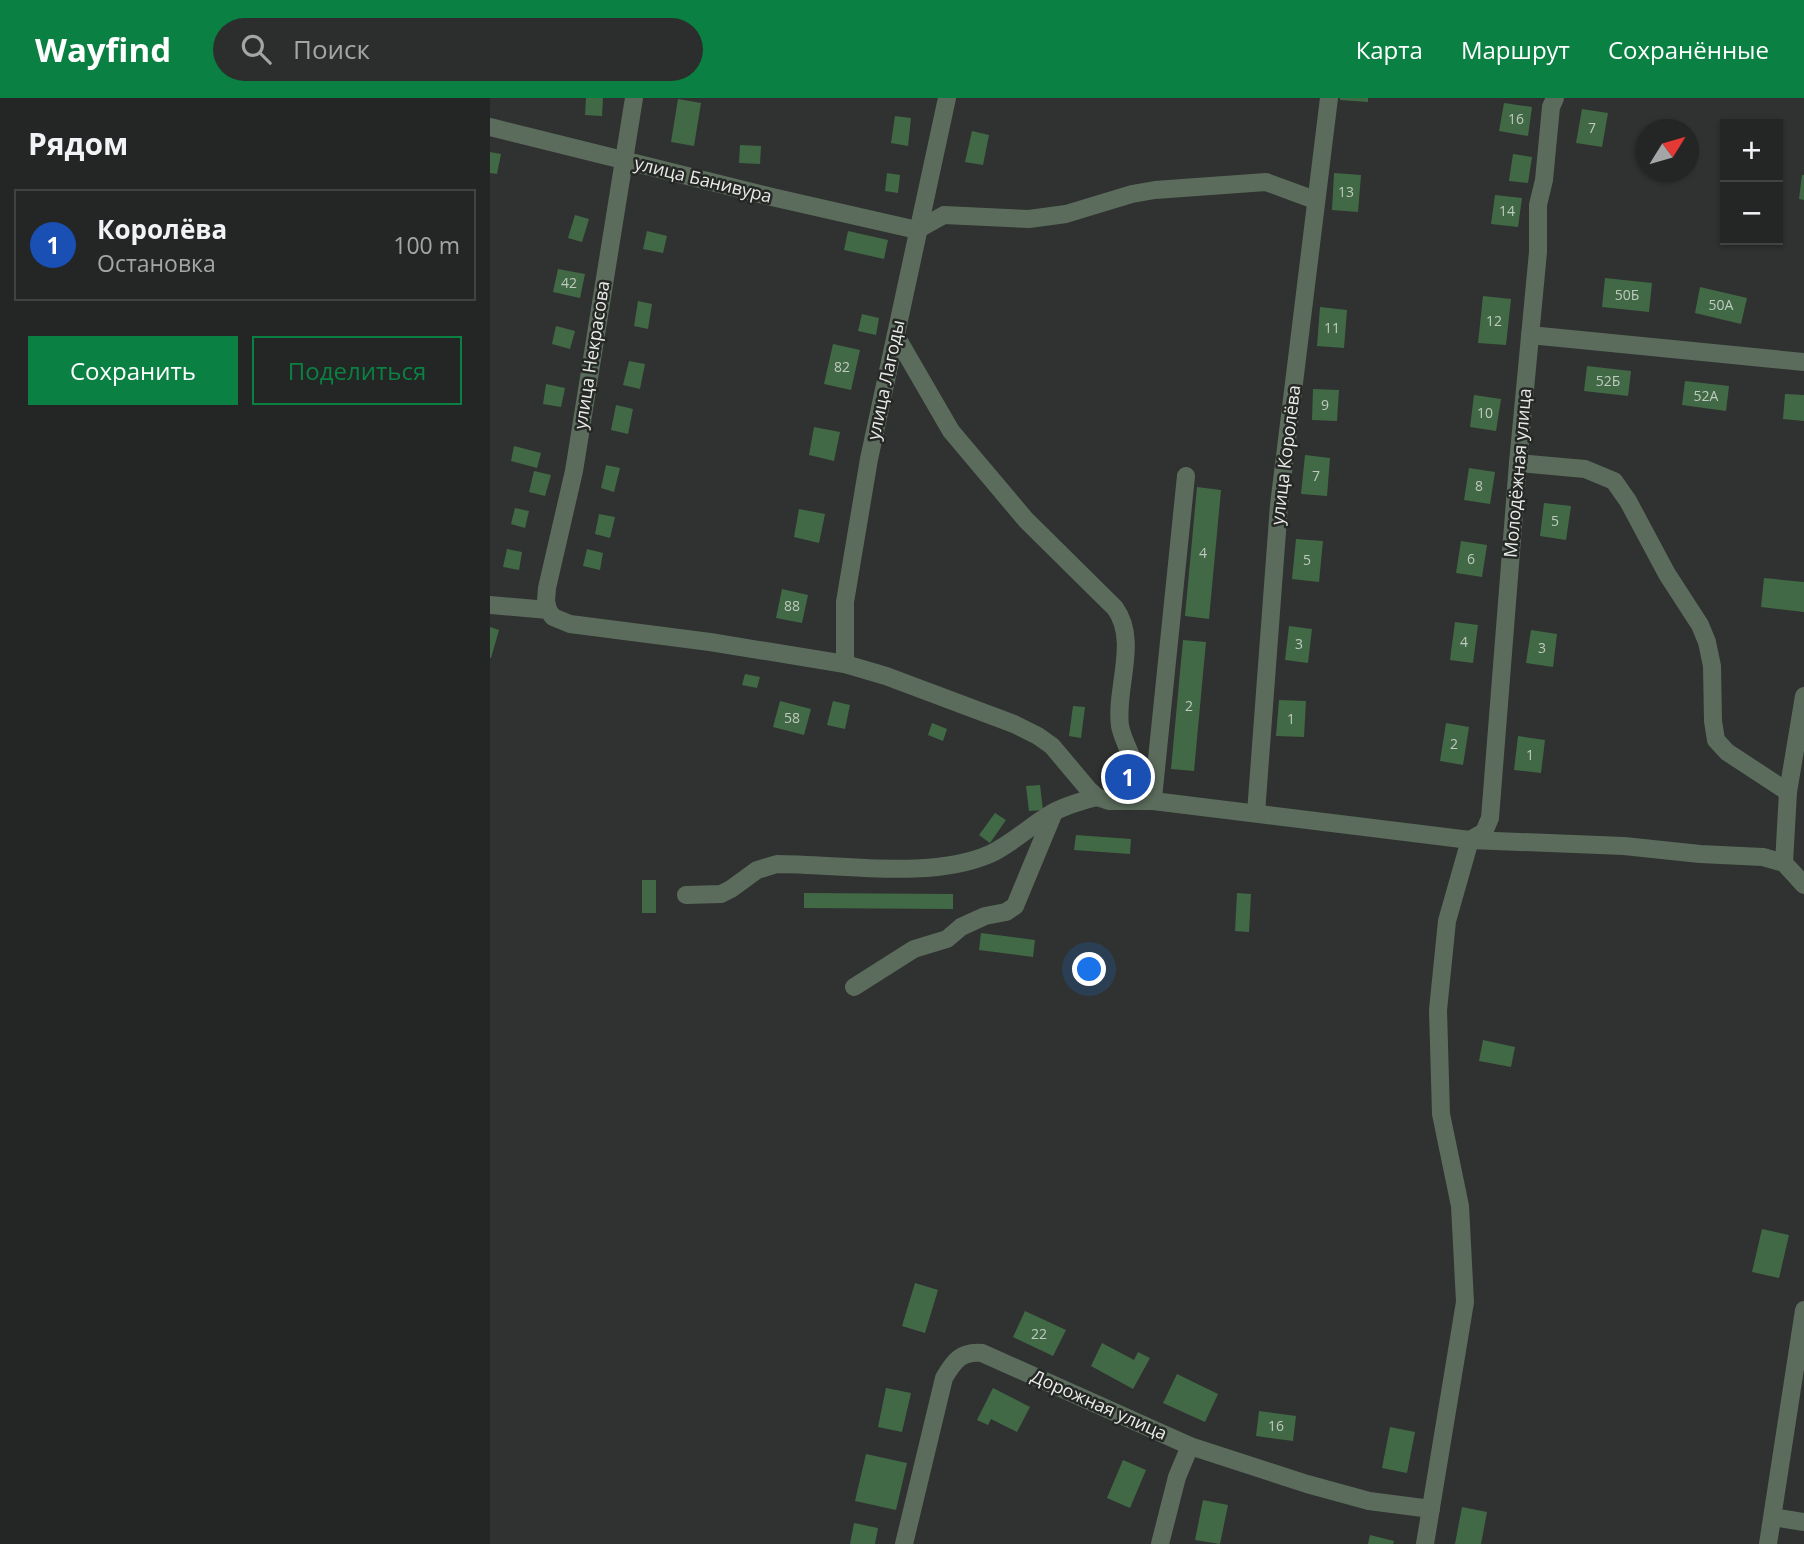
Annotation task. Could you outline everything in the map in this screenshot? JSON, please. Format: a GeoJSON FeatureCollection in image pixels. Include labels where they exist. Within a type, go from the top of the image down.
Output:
{"type":"FeatureCollection","features":[{"type":"Feature","properties":{"kind":"street","name":"улица Некрасова"},"geometry":{"type":"LineString","coordinates":[[548,610],[545,600],[547,588],[574,471],[634,98]]}},
{"type":"Feature","properties":{"kind":"street","name":"улица Лагоды"},"geometry":{"type":"LineString","coordinates":[[845,664],[845,602],[869,459],[947,98]]}},
{"type":"Feature","properties":{"kind":"street","name":"улица Королёва"},"geometry":{"type":"LineString","coordinates":[[1256,813],[1279,505],[1329,98]]}},
{"type":"Feature","properties":{"kind":"street","name":"Молодёжная улица"},"geometry":{"type":"LineString","coordinates":[[1470,839],[1484,832],[1490,818],[1538,252],[1538,205],[1544,180],[1551,107],[1555,98]]}},
{"type":"Feature","properties":{"kind":"street","name":"улица Банивура"},"geometry":{"type":"LineString","coordinates":[[490,128],[917,230]]}},
{"type":"Feature","properties":{"kind":"street"},"geometry":{"type":"LineString","coordinates":[[917,230],[944,215],[1029,219],[1066,214],[1132,194],[1155,190],[1266,182],[1315,200]]}},
{"type":"Feature","properties":{"kind":"street"},"geometry":{"type":"LineString","coordinates":[[1530,335],[1804,362]]}},
{"type":"Feature","properties":{"kind":"street"},"geometry":{"type":"LineString","coordinates":[[896,336],[951,431],[1026,520],[1123,619],[1126,633],[1119,713],[1121,730],[1153,801]]}},
{"type":"Feature","properties":{"kind":"street"},"geometry":{"type":"LineString","coordinates":[[1518,463],[1584,469],[1614,481],[1667,574],[1700,625],[1707,642],[1712,666],[1716,740],[1727,752],[1788,792]]}},
{"type":"Feature","properties":{"kind":"street"},"geometry":{"type":"LineString","coordinates":[[1153,801],[1186,476]]}},
{"type":"Feature","properties":{"kind":"street"},"geometry":{"type":"LineString","coordinates":[[490,605],[548,610],[552,617],[570,624],[710,642],[845,664],[886,676],[1014,724],[1038,736],[1052,746],[1089,790],[1097,797],[1109,801],[1153,801],[1470,839],[1624,846],[1763,857],[1784,863],[1804,885]]}},
{"type":"Feature","properties":{"kind":"street"},"geometry":{"type":"LineString","coordinates":[[1784,863],[1788,792],[1804,696]]}},
{"type":"Feature","properties":{"kind":"street"},"geometry":{"type":"LineString","coordinates":[[686,895],[721,894],[757,870],[777,864],[908,869],[959,863],[989,855],[1054,812],[1073,803],[1097,797]]}},
{"type":"Feature","properties":{"kind":"street"},"geometry":{"type":"LineString","coordinates":[[854,987],[914,949],[947,939],[961,927],[985,916],[1006,912],[1015,906],[1054,812]]}},
{"type":"Feature","properties":{"kind":"street"},"geometry":{"type":"LineString","coordinates":[[1425,1544],[1465,1302],[1460,1206],[1441,1114],[1438,1010],[1447,921],[1470,839]]}},
{"type":"Feature","properties":{"kind":"street"},"geometry":{"type":"LineString","coordinates":[[1768,1544],[1802,1338],[1804,1310]]}},
{"type":"Feature","properties":{"kind":"street","name":"Дорожная улица"},"geometry":{"type":"LineString","coordinates":[[904,1544],[944,1378],[962,1354],[982,1353],[1190,1446],[1369,1501],[1431,1509]]}},
{"type":"Feature","properties":{"kind":"street"},"geometry":{"type":"LineString","coordinates":[[1160,1544],[1177,1477],[1190,1446]]}},
{"type":"Feature","properties":{"kind":"street"},"geometry":{"type":"LineString","coordinates":[[1773,1517],[1804,1522]]}},
{"type":"Feature","properties":{"kind":"building"},"geometry":{"type":"Polygon","coordinates":[[[586,98],[603,98],[602,116],[585,115],[586,98]]]}},
{"type":"Feature","properties":{"kind":"building"},"geometry":{"type":"Polygon","coordinates":[[[1368,98],[1368,102],[1340,100],[1368,98]]]}},
{"type":"Feature","properties":{"kind":"building"},"geometry":{"type":"Polygon","coordinates":[[[678,99],[701,103],[694,146],[671,142],[678,99]]]}},
{"type":"Feature","properties":{"kind":"building"},"geometry":{"type":"Polygon","coordinates":[[[1504,103],[1532,107],[1528,136],[1499,131],[1504,103]]]}},
{"type":"Feature","properties":{"kind":"building"},"geometry":{"type":"Polygon","coordinates":[[[1582,109],[1608,113],[1602,147],[1576,143],[1582,109]]]}},
{"type":"Feature","properties":{"kind":"building"},"geometry":{"type":"Polygon","coordinates":[[[895,116],[911,118],[908,146],[891,143],[895,116]]]}},
{"type":"Feature","properties":{"kind":"building"},"geometry":{"type":"Polygon","coordinates":[[[972,131],[989,135],[983,165],[965,162],[972,131]]]}},
{"type":"Feature","properties":{"kind":"building"},"geometry":{"type":"Polygon","coordinates":[[[740,145],[761,146],[760,164],[739,163],[740,145]]]}},
{"type":"Feature","properties":{"kind":"building"},"geometry":{"type":"Polygon","coordinates":[[[490,152],[501,154],[497,174],[490,173],[490,152]]]}},
{"type":"Feature","properties":{"kind":"building"},"geometry":{"type":"Polygon","coordinates":[[[1513,154],[1532,157],[1528,183],[1509,181],[1513,154]]]}},
{"type":"Feature","properties":{"kind":"building"},"geometry":{"type":"Polygon","coordinates":[[[887,173],[900,175],[898,193],[885,191],[887,173]]]}},
{"type":"Feature","properties":{"kind":"building"},"geometry":{"type":"Polygon","coordinates":[[[1334,173],[1361,175],[1358,212],[1332,210],[1334,173]]]}},
{"type":"Feature","properties":{"kind":"building"},"geometry":{"type":"Polygon","coordinates":[[[1804,175],[1804,200],[1799,199],[1804,175]]]}},
{"type":"Feature","properties":{"kind":"building"},"geometry":{"type":"Polygon","coordinates":[[[1495,195],[1522,198],[1518,227],[1491,224],[1495,195]]]}},
{"type":"Feature","properties":{"kind":"building"},"geometry":{"type":"Polygon","coordinates":[[[575,215],[589,219],[582,242],[568,238],[575,215]]]}},
{"type":"Feature","properties":{"kind":"building"},"geometry":{"type":"Polygon","coordinates":[[[647,231],[667,236],[663,253],[643,249],[647,231]]]}},
{"type":"Feature","properties":{"kind":"building"},"geometry":{"type":"Polygon","coordinates":[[[848,231],[888,240],[884,259],[844,250],[848,231]]]}},
{"type":"Feature","properties":{"kind":"building"},"geometry":{"type":"Polygon","coordinates":[[[558,269],[585,274],[580,298],[553,292],[558,269]]]}},
{"type":"Feature","properties":{"kind":"building"},"geometry":{"type":"Polygon","coordinates":[[[1605,278],[1652,283],[1649,312],[1602,307],[1605,278]]]}},
{"type":"Feature","properties":{"kind":"building"},"geometry":{"type":"Polygon","coordinates":[[[1700,287],[1747,298],[1741,324],[1695,313],[1700,287]]]}},
{"type":"Feature","properties":{"kind":"building"},"geometry":{"type":"Polygon","coordinates":[[[1483,296],[1511,299],[1506,345],[1478,343],[1483,296]]]}},
{"type":"Feature","properties":{"kind":"building"},"geometry":{"type":"Polygon","coordinates":[[[638,301],[652,304],[648,329],[634,326],[638,301]]]}},
{"type":"Feature","properties":{"kind":"building"},"geometry":{"type":"Polygon","coordinates":[[[1320,307],[1347,310],[1344,348],[1317,346],[1320,307]]]}},
{"type":"Feature","properties":{"kind":"building"},"geometry":{"type":"Polygon","coordinates":[[[862,314],[879,318],[876,335],[858,331],[862,314]]]}},
{"type":"Feature","properties":{"kind":"building"},"geometry":{"type":"Polygon","coordinates":[[[556,326],[575,331],[570,349],[552,344],[556,326]]]}},
{"type":"Feature","properties":{"kind":"building"},"geometry":{"type":"Polygon","coordinates":[[[833,344],[860,350],[851,390],[824,384],[833,344]]]}},
{"type":"Feature","properties":{"kind":"building"},"geometry":{"type":"Polygon","coordinates":[[[629,361],[645,364],[640,389],[623,385],[629,361]]]}},
{"type":"Feature","properties":{"kind":"building"},"geometry":{"type":"Polygon","coordinates":[[[1587,366],[1631,371],[1628,396],[1584,391],[1587,366]]]}},
{"type":"Feature","properties":{"kind":"building"},"geometry":{"type":"Polygon","coordinates":[[[1685,381],[1729,386],[1726,411],[1682,405],[1685,381]]]}},
{"type":"Feature","properties":{"kind":"building"},"geometry":{"type":"Polygon","coordinates":[[[546,384],[565,388],[561,407],[543,404],[546,384]]]}},
{"type":"Feature","properties":{"kind":"building"},"geometry":{"type":"Polygon","coordinates":[[[1313,389],[1339,390],[1337,421],[1312,420],[1313,389]]]}},
{"type":"Feature","properties":{"kind":"building"},"geometry":{"type":"Polygon","coordinates":[[[1785,394],[1804,395],[1804,421],[1783,419],[1785,394]]]}},
{"type":"Feature","properties":{"kind":"building"},"geometry":{"type":"Polygon","coordinates":[[[1474,395],[1501,399],[1496,431],[1470,427],[1474,395]]]}},
{"type":"Feature","properties":{"kind":"building"},"geometry":{"type":"Polygon","coordinates":[[[616,405],[633,409],[628,434],[611,430],[616,405]]]}},
{"type":"Feature","properties":{"kind":"building"},"geometry":{"type":"Polygon","coordinates":[[[814,427],[840,432],[834,461],[809,455],[814,427]]]}},
{"type":"Feature","properties":{"kind":"building"},"geometry":{"type":"Polygon","coordinates":[[[514,446],[541,453],[537,468],[511,461],[514,446]]]}},
{"type":"Feature","properties":{"kind":"building"},"geometry":{"type":"Polygon","coordinates":[[[1305,455],[1330,458],[1327,496],[1301,494],[1305,455]]]}},
{"type":"Feature","properties":{"kind":"building"},"geometry":{"type":"Polygon","coordinates":[[[606,465],[620,468],[614,492],[601,488],[606,465]]]}},
{"type":"Feature","properties":{"kind":"building"},"geometry":{"type":"Polygon","coordinates":[[[1469,468],[1495,472],[1490,504],[1464,500],[1469,468]]]}},
{"type":"Feature","properties":{"kind":"building"},"geometry":{"type":"Polygon","coordinates":[[[534,471],[551,475],[545,496],[529,492],[534,471]]]}},
{"type":"Feature","properties":{"kind":"building"},"geometry":{"type":"Polygon","coordinates":[[[1197,487],[1221,490],[1209,619],[1185,616],[1197,487]]]}},
{"type":"Feature","properties":{"kind":"building"},"geometry":{"type":"Polygon","coordinates":[[[1544,503],[1571,506],[1566,540],[1540,536],[1544,503]]]}},
{"type":"Feature","properties":{"kind":"building"},"geometry":{"type":"Polygon","coordinates":[[[515,508],[529,511],[525,528],[511,524],[515,508]]]}},
{"type":"Feature","properties":{"kind":"building"},"geometry":{"type":"Polygon","coordinates":[[[799,509],[825,514],[819,543],[794,537],[799,509]]]}},
{"type":"Feature","properties":{"kind":"building"},"geometry":{"type":"Polygon","coordinates":[[[599,514],[615,517],[610,538],[595,534],[599,514]]]}},
{"type":"Feature","properties":{"kind":"building"},"geometry":{"type":"Polygon","coordinates":[[[1296,539],[1323,541],[1319,582],[1292,579],[1296,539]]]}},
{"type":"Feature","properties":{"kind":"building"},"geometry":{"type":"Polygon","coordinates":[[[1461,541],[1487,545],[1482,577],[1456,573],[1461,541]]]}},
{"type":"Feature","properties":{"kind":"building"},"geometry":{"type":"Polygon","coordinates":[[[507,549],[522,552],[519,570],[503,567],[507,549]]]}},
{"type":"Feature","properties":{"kind":"building"},"geometry":{"type":"Polygon","coordinates":[[[587,549],[603,553],[600,570],[583,566],[587,549]]]}},
{"type":"Feature","properties":{"kind":"building"},"geometry":{"type":"Polygon","coordinates":[[[1764,578],[1804,582],[1804,612],[1761,607],[1764,578]]]}},
{"type":"Feature","properties":{"kind":"building"},"geometry":{"type":"Polygon","coordinates":[[[782,589],[808,595],[802,623],[776,618],[782,589]]]}},
{"type":"Feature","properties":{"kind":"building"},"geometry":{"type":"Polygon","coordinates":[[[1455,622],[1478,625],[1473,663],[1450,660],[1455,622]]]}},
{"type":"Feature","properties":{"kind":"building"},"geometry":{"type":"Polygon","coordinates":[[[1289,626],[1312,629],[1308,663],[1285,660],[1289,626]]]}},
{"type":"Feature","properties":{"kind":"building"},"geometry":{"type":"Polygon","coordinates":[[[490,627],[499,630],[491,658],[490,658],[490,627]]]}},
{"type":"Feature","properties":{"kind":"building"},"geometry":{"type":"Polygon","coordinates":[[[1531,630],[1557,634],[1553,667],[1526,663],[1531,630]]]}},
{"type":"Feature","properties":{"kind":"building"},"geometry":{"type":"Polygon","coordinates":[[[1183,640],[1206,642],[1194,771],[1171,769],[1183,640]]]}},
{"type":"Feature","properties":{"kind":"building"},"geometry":{"type":"Polygon","coordinates":[[[745,674],[760,677],[757,688],[742,685],[745,674]]]}},
{"type":"Feature","properties":{"kind":"building"},"geometry":{"type":"Polygon","coordinates":[[[1279,700],[1306,701],[1304,737],[1276,736],[1279,700]]]}},
{"type":"Feature","properties":{"kind":"building"},"geometry":{"type":"Polygon","coordinates":[[[780,701],[811,709],[804,735],[773,727],[780,701]]]}},
{"type":"Feature","properties":{"kind":"building"},"geometry":{"type":"Polygon","coordinates":[[[833,701],[850,705],[845,729],[827,725],[833,701]]]}},
{"type":"Feature","properties":{"kind":"building"},"geometry":{"type":"Polygon","coordinates":[[[1073,706],[1085,707],[1081,738],[1069,736],[1073,706]]]}},
{"type":"Feature","properties":{"kind":"building"},"geometry":{"type":"Polygon","coordinates":[[[932,723],[947,729],[943,741],[928,735],[932,723]]]}},
{"type":"Feature","properties":{"kind":"building"},"geometry":{"type":"Polygon","coordinates":[[[1446,723],[1469,727],[1463,765],[1440,761],[1446,723]]]}},
{"type":"Feature","properties":{"kind":"building"},"geometry":{"type":"Polygon","coordinates":[[[1518,736],[1545,740],[1541,773],[1514,770],[1518,736]]]}},
{"type":"Feature","properties":{"kind":"building"},"geometry":{"type":"Polygon","coordinates":[[[1040,785],[1043,810],[1029,811],[1026,786],[1040,785]]]}},
{"type":"Feature","properties":{"kind":"building"},"geometry":{"type":"Polygon","coordinates":[[[995,813],[1006,820],[990,843],[979,835],[995,813]]]}},
{"type":"Feature","properties":{"kind":"building"},"geometry":{"type":"Polygon","coordinates":[[[1076,835],[1131,839],[1130,854],[1074,850],[1076,835]]]}},
{"type":"Feature","properties":{"kind":"building"},"geometry":{"type":"Polygon","coordinates":[[[642,880],[656,880],[656,913],[642,913],[642,880]]]}},
{"type":"Feature","properties":{"kind":"building"},"geometry":{"type":"Polygon","coordinates":[[[804,893],[953,894],[953,909],[804,908],[804,893]]]}},
{"type":"Feature","properties":{"kind":"building"},"geometry":{"type":"Polygon","coordinates":[[[1237,893],[1251,894],[1249,932],[1235,931],[1237,893]]]}},
{"type":"Feature","properties":{"kind":"building"},"geometry":{"type":"Polygon","coordinates":[[[981,933],[1035,940],[1033,957],[979,950],[981,933]]]}},
{"type":"Feature","properties":{"kind":"building"},"geometry":{"type":"Polygon","coordinates":[[[1483,1040],[1515,1047],[1511,1067],[1479,1061],[1483,1040]]]}},
{"type":"Feature","properties":{"kind":"building"},"geometry":{"type":"Polygon","coordinates":[[[1762,1229],[1789,1235],[1779,1278],[1752,1272],[1762,1229]]]}},
{"type":"Feature","properties":{"kind":"building"},"geometry":{"type":"Polygon","coordinates":[[[915,1283],[938,1290],[925,1333],[902,1326],[915,1283]]]}},
{"type":"Feature","properties":{"kind":"building"},"geometry":{"type":"Polygon","coordinates":[[[1025,1311],[1066,1330],[1053,1356],[1013,1337],[1025,1311]]]}},
{"type":"Feature","properties":{"kind":"building"},"geometry":{"type":"Polygon","coordinates":[[[1102,1343],[1134,1360],[1138,1352],[1150,1358],[1133,1389],[1091,1366],[1102,1343]]]}},
{"type":"Feature","properties":{"kind":"building"},"geometry":{"type":"Polygon","coordinates":[[[1177,1374],[1218,1394],[1205,1422],[1163,1403],[1177,1374]]]}},
{"type":"Feature","properties":{"kind":"building"},"geometry":{"type":"Polygon","coordinates":[[[886,1388],[911,1393],[902,1432],[878,1427],[886,1388]]]}},
{"type":"Feature","properties":{"kind":"building"},"geometry":{"type":"Polygon","coordinates":[[[993,1388],[1030,1407],[1017,1432],[991,1419],[988,1425],[977,1420],[993,1388]]]}},
{"type":"Feature","properties":{"kind":"building"},"geometry":{"type":"Polygon","coordinates":[[[1259,1411],[1296,1416],[1293,1441],[1256,1436],[1259,1411]]]}},
{"type":"Feature","properties":{"kind":"building"},"geometry":{"type":"Polygon","coordinates":[[[1390,1427],[1415,1432],[1407,1473],[1382,1468],[1390,1427]]]}},
{"type":"Feature","properties":{"kind":"building"},"geometry":{"type":"Polygon","coordinates":[[[866,1454],[907,1463],[896,1510],[855,1501],[866,1454]]]}},
{"type":"Feature","properties":{"kind":"building"},"geometry":{"type":"Polygon","coordinates":[[[1123,1460],[1146,1470],[1130,1508],[1107,1498],[1123,1460]]]}},
{"type":"Feature","properties":{"kind":"building"},"geometry":{"type":"Polygon","coordinates":[[[1203,1500],[1228,1505],[1220,1544],[1195,1540],[1203,1500]]]}},
{"type":"Feature","properties":{"kind":"building"},"geometry":{"type":"Polygon","coordinates":[[[1462,1507],[1487,1512],[1481,1544],[1455,1544],[1462,1507]]]}},
{"type":"Feature","properties":{"kind":"building"},"geometry":{"type":"Polygon","coordinates":[[[854,1523],[878,1528],[875,1544],[850,1544],[854,1523]]]}},
{"type":"Feature","properties":{"kind":"building"},"geometry":{"type":"Polygon","coordinates":[[[1370,1535],[1394,1541],[1393,1544],[1368,1544],[1370,1535]]]}},
{"type":"Feature","properties":{"kind":"place","name":"Королёва"},"geometry":{"type":"Point","coordinates":[1128,777]}}]}
